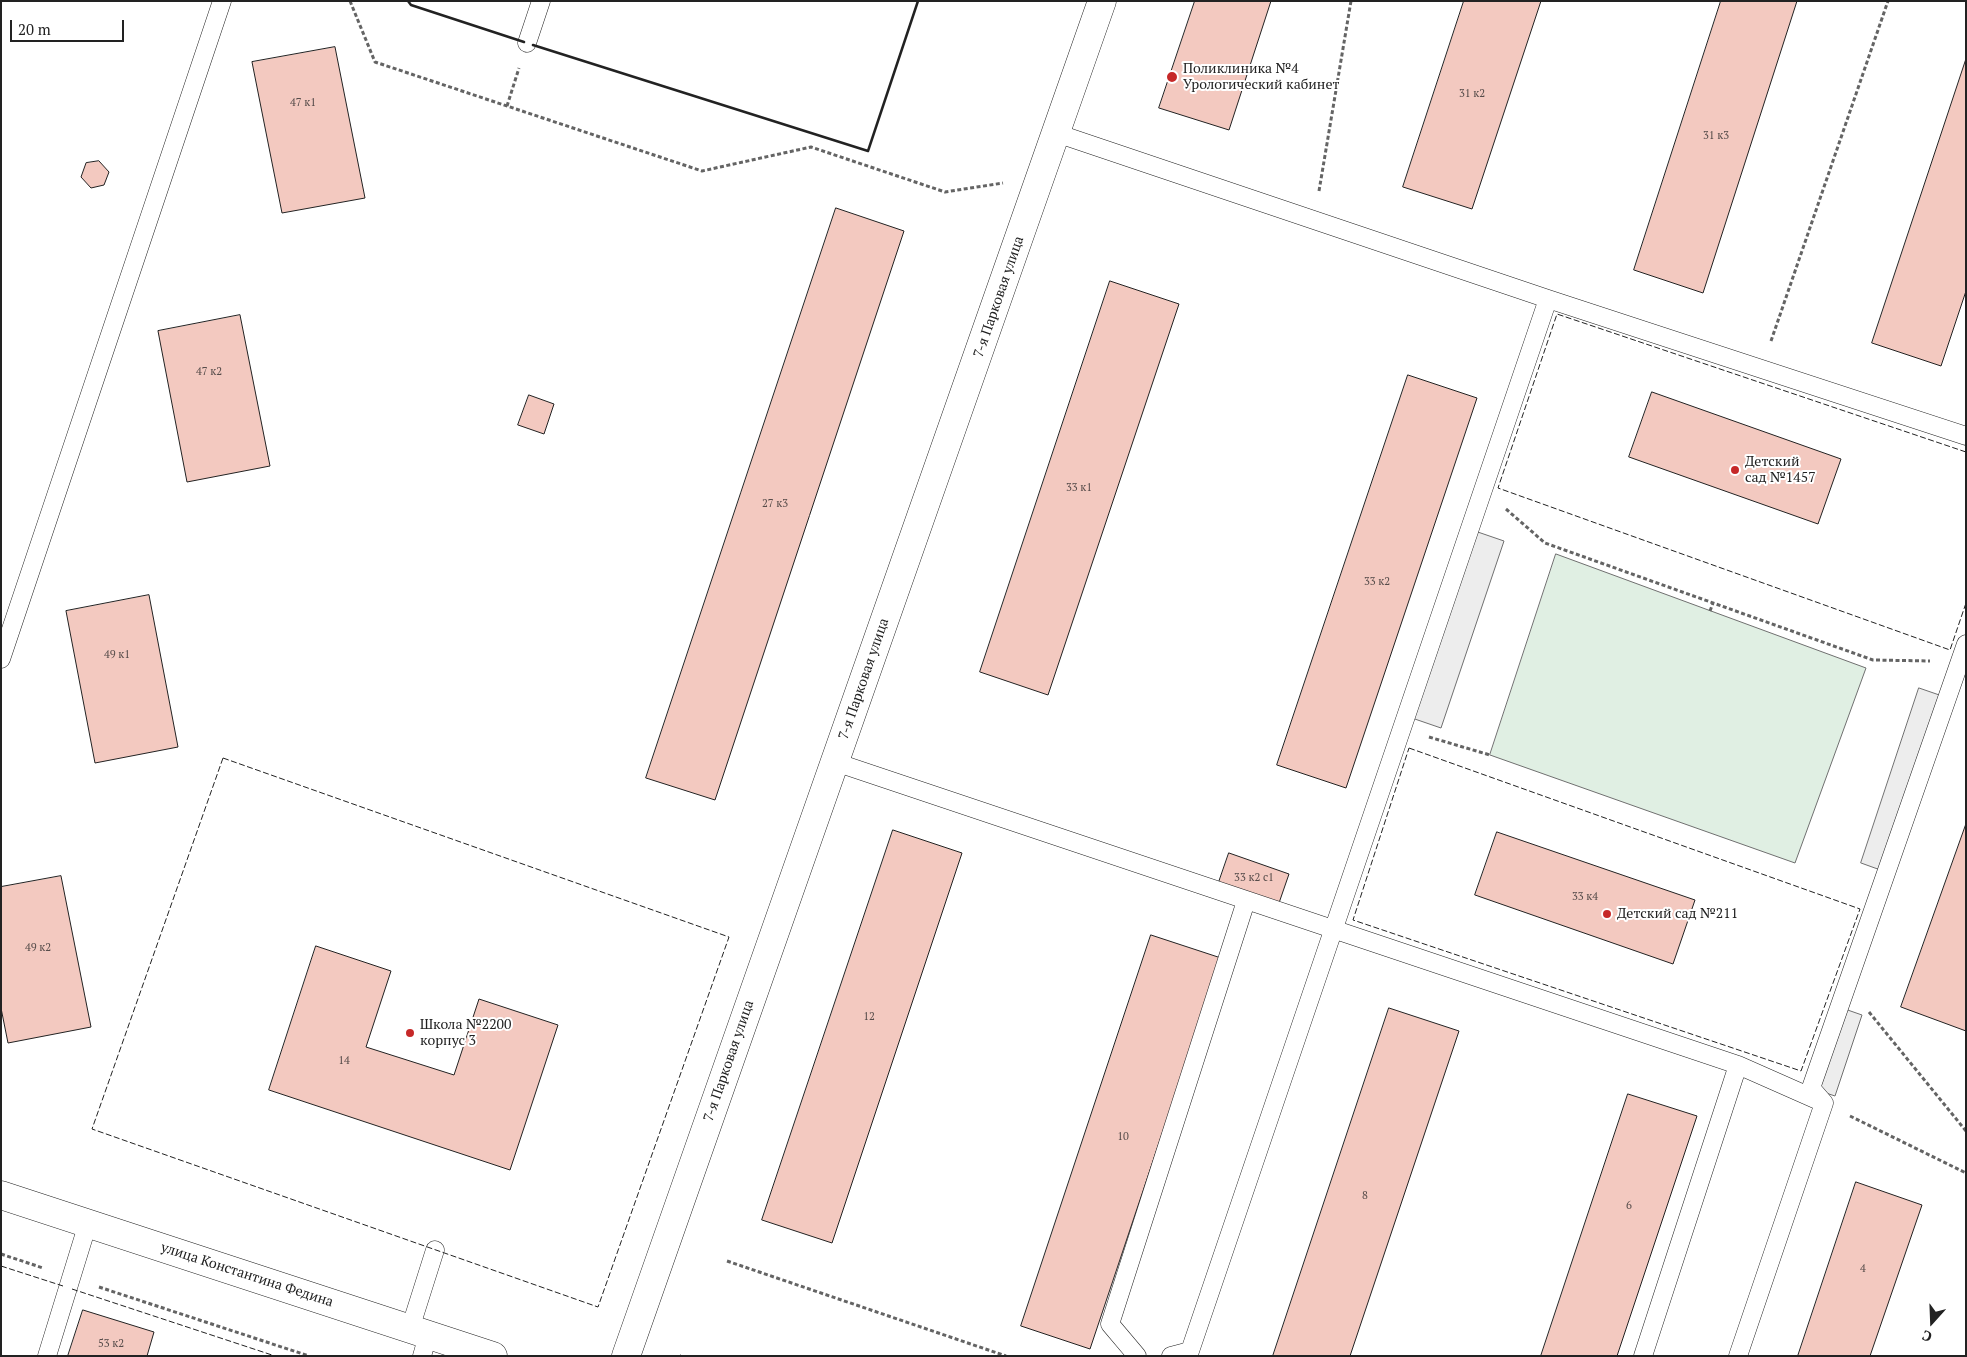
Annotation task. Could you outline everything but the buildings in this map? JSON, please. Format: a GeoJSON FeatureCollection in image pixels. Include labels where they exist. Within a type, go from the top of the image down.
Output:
{"type":"FeatureCollection","features":[{"type":"Feature","properties":{"kind":"street","name":"7-я Парковая улица"},"geometry":{"type":"LineString","coordinates":[[626,1356],[1102,1]]}},
{"type":"Feature","properties":{"kind":"street","name":"улица Константина Федина"},"geometry":{"type":"LineString","coordinates":[[1,1195],[88,1223],[420,1340],[493,1356]]}},
{"type":"Feature","properties":{"kind":"lane"},"geometry":{"type":"LineString","coordinates":[[1,659],[222,1]]}},
{"type":"Feature","properties":{"kind":"lane"},"geometry":{"type":"LineString","coordinates":[[527,43],[541,1]]}},
{"type":"Feature","properties":{"kind":"lane"},"geometry":{"type":"LineString","coordinates":[[1056,133],[1548,299],[1966,436]]}},
{"type":"Feature","properties":{"kind":"lane"},"geometry":{"type":"LineString","coordinates":[[1171,1356],[1190,1351],[1548,299]]}},
{"type":"Feature","properties":{"kind":"lane"},"geometry":{"type":"LineString","coordinates":[[1824,1103],[1811,1088],[1966,644]]}},
{"type":"Feature","properties":{"kind":"lane"},"geometry":{"type":"LineString","coordinates":[[834,762],[1738,1065],[1824,1103]]}},
{"type":"Feature","properties":{"kind":"lane"},"geometry":{"type":"LineString","coordinates":[[1137,1356],[1110,1324],[1246,901]]}},
{"type":"Feature","properties":{"kind":"lane"},"geometry":{"type":"LineString","coordinates":[[1643,1356],[1738,1065]]}},
{"type":"Feature","properties":{"kind":"lane"},"geometry":{"type":"LineString","coordinates":[[1738,1356],[1824,1103]]}},
{"type":"Feature","properties":{"kind":"lane"},"geometry":{"type":"LineString","coordinates":[[47,1356],[88,1223]]}},
{"type":"Feature","properties":{"kind":"lane"},"geometry":{"type":"LineString","coordinates":[[420,1340],[435,1250]]}},
{"type":"Feature","properties":{"kind":"path"},"geometry":{"type":"LineString","coordinates":[[350,1],[375,62],[702,171],[811,147],[945,192],[1040,178]]}},
{"type":"Feature","properties":{"kind":"path"},"geometry":{"type":"LineString","coordinates":[[1319,191],[1351,1]]}},
{"type":"Feature","properties":{"kind":"path"},"geometry":{"type":"LineString","coordinates":[[1771,342],[1888,1]]}},
{"type":"Feature","properties":{"kind":"path"},"geometry":{"type":"LineString","coordinates":[[507,106],[527,43]]}},
{"type":"Feature","properties":{"kind":"path"},"geometry":{"type":"LineString","coordinates":[[1484,489],[1545,543],[1873,660],[1960,662]]}},
{"type":"Feature","properties":{"kind":"path"},"geometry":{"type":"LineString","coordinates":[[1710,611],[1713,603]]}},
{"type":"Feature","properties":{"kind":"path"},"geometry":{"type":"LineString","coordinates":[[1402,730],[1490,755]]}},
{"type":"Feature","properties":{"kind":"path"},"geometry":{"type":"LineString","coordinates":[[1842,999],[1866,1008],[1966,1131]]}},
{"type":"Feature","properties":{"kind":"path"},"geometry":{"type":"LineString","coordinates":[[1824,1103],[1966,1173]]}},
{"type":"Feature","properties":{"kind":"path"},"geometry":{"type":"LineString","coordinates":[[1,1254],[309,1356]]}},
{"type":"Feature","properties":{"kind":"path"},"geometry":{"type":"LineString","coordinates":[[728,1261],[1006,1356]]}},
{"type":"Feature","properties":{"kind":"green space"},"geometry":{"type":"Polygon","coordinates":[[[1556,554],[1866,668],[1795,863],[1490,755],[1556,554]]]}},
{"type":"Feature","properties":{"kind":"shaded area"},"geometry":{"type":"Polygon","coordinates":[[[1469,529],[1504,541],[1441,728],[1406,716],[1469,529]]]}},
{"type":"Feature","properties":{"kind":"shaded area"},"geometry":{"type":"Polygon","coordinates":[[[1919,688],[1948,698],[1886,872],[1861,863],[1919,688]]]}},
{"type":"Feature","properties":{"kind":"shaded area"},"geometry":{"type":"Polygon","coordinates":[[[1839,1007],[1862,1015],[1835,1096],[1811,1088],[1839,1007]]]}},
{"type":"Feature","properties":{"kind":"fence"},"geometry":{"type":"LineString","coordinates":[[1966,452],[1557,314],[1498,488],[1950,650],[1966,603]]}},
{"type":"Feature","properties":{"kind":"fence"},"geometry":{"type":"LineString","coordinates":[[1409,748],[1860,909],[1801,1071],[1353,920],[1409,748]]}},
{"type":"Feature","properties":{"kind":"fence"},"geometry":{"type":"LineString","coordinates":[[223,758],[729,937],[598,1307],[92,1129],[223,758]]}},
{"type":"Feature","properties":{"kind":"fence"},"geometry":{"type":"LineString","coordinates":[[1,1266],[63,1286]]}},
{"type":"Feature","properties":{"kind":"fence"},"geometry":{"type":"LineString","coordinates":[[72,1289],[275,1356]]}},
{"type":"Feature","properties":{"kind":"wall"},"geometry":{"type":"LineString","coordinates":[[408,1],[411,5],[524,42]]}},
{"type":"Feature","properties":{"kind":"wall"},"geometry":{"type":"LineString","coordinates":[[533,45],[868,151],[918,1]]}},
{"type":"Feature","properties":{"kind":"place","name":"Поликлиника №4 Урологический кабинет"},"geometry":{"type":"Point","coordinates":[1172,77]}},
{"type":"Feature","properties":{"kind":"place","name":"Детский сад №1457"},"geometry":{"type":"Point","coordinates":[1735,470]}},
{"type":"Feature","properties":{"kind":"place","name":"Детский сад №211"},"geometry":{"type":"Point","coordinates":[1607,914]}},
{"type":"Feature","properties":{"kind":"place","name":"Школа №2200 корпус 3"},"geometry":{"type":"Point","coordinates":[410,1033]}}]}
